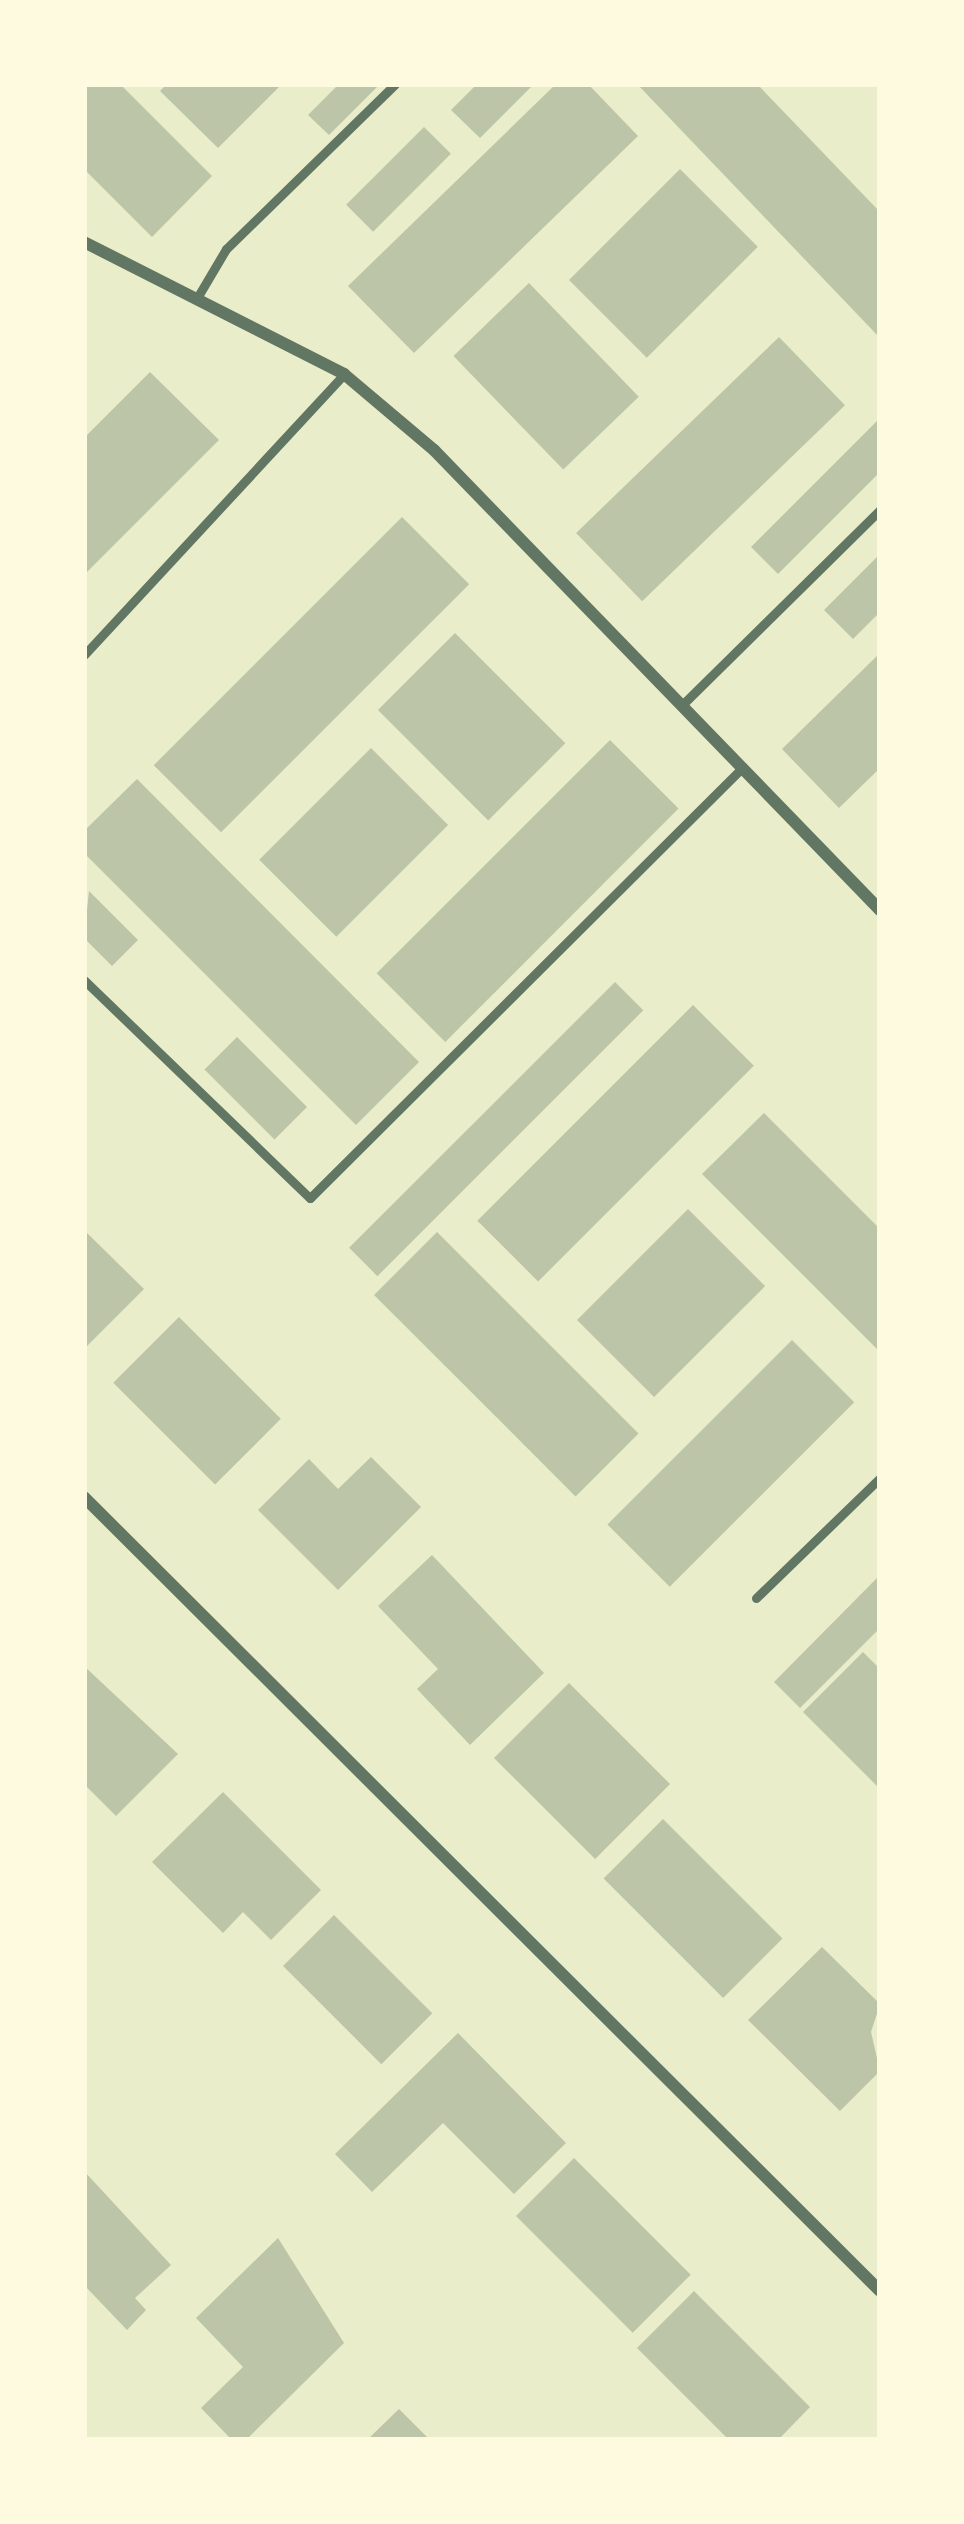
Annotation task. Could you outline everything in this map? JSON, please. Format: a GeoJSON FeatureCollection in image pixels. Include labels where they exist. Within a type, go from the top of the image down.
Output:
{"type":"FeatureCollection","features":[{"type":"Feature","properties":{"kind":"street"},"geometry":{"type":"LineString","coordinates":[[84,242],[344,374],[434,450],[880,910]]}},
{"type":"Feature","properties":{"kind":"street"},"geometry":{"type":"LineString","coordinates":[[84,1497],[880,2290]]}},
{"type":"Feature","properties":{"kind":"lane"},"geometry":{"type":"LineString","coordinates":[[197,298],[226,249],[395,84]]}},
{"type":"Feature","properties":{"kind":"lane"},"geometry":{"type":"LineString","coordinates":[[84,655],[344,374]]}},
{"type":"Feature","properties":{"kind":"lane"},"geometry":{"type":"LineString","coordinates":[[682,705],[880,510]]}},
{"type":"Feature","properties":{"kind":"lane"},"geometry":{"type":"LineString","coordinates":[[84,980],[310,1198],[742,768]]}},
{"type":"Feature","properties":{"kind":"lane"},"geometry":{"type":"LineString","coordinates":[[756,1598],[880,1478]]}},
{"type":"Feature","properties":{"kind":"building"},"geometry":{"type":"Polygon","coordinates":[[[84,84],[120,84],[212,176],[152,237],[84,169],[84,84]]]}},
{"type":"Feature","properties":{"kind":"building"},"geometry":{"type":"Polygon","coordinates":[[[167,84],[282,84],[218,148],[160,91],[167,84]]]}},
{"type":"Feature","properties":{"kind":"building"},"geometry":{"type":"Polygon","coordinates":[[[339,84],[380,84],[329,135],[308,115],[339,84]]]}},
{"type":"Feature","properties":{"kind":"building"},"geometry":{"type":"Polygon","coordinates":[[[477,84],[534,84],[480,138],[451,110],[477,84]]]}},
{"type":"Feature","properties":{"kind":"building"},"geometry":{"type":"Polygon","coordinates":[[[556,84],[588,84],[638,136],[414,353],[348,286],[556,84]]]}},
{"type":"Feature","properties":{"kind":"building"},"geometry":{"type":"Polygon","coordinates":[[[637,84],[757,84],[880,212],[880,338],[637,84]]]}},
{"type":"Feature","properties":{"kind":"building"},"geometry":{"type":"Polygon","coordinates":[[[424,127],[451,154],[373,232],[346,205],[424,127]]]}},
{"type":"Feature","properties":{"kind":"building"},"geometry":{"type":"Polygon","coordinates":[[[680,169],[758,247],[647,358],[569,280],[680,169]]]}},
{"type":"Feature","properties":{"kind":"building"},"geometry":{"type":"Polygon","coordinates":[[[529,283],[639,397],[563,470],[453,356],[529,283]]]}},
{"type":"Feature","properties":{"kind":"building"},"geometry":{"type":"Polygon","coordinates":[[[779,337],[845,405],[642,601],[576,533],[779,337]]]}},
{"type":"Feature","properties":{"kind":"building"},"geometry":{"type":"Polygon","coordinates":[[[150,372],[219,440],[84,575],[84,438],[150,372]]]}},
{"type":"Feature","properties":{"kind":"building"},"geometry":{"type":"Polygon","coordinates":[[[880,418],[880,472],[778,574],[751,547],[880,418]]]}},
{"type":"Feature","properties":{"kind":"building"},"geometry":{"type":"Polygon","coordinates":[[[402,517],[469,584],[221,832],[154,765],[402,517]]]}},
{"type":"Feature","properties":{"kind":"building"},"geometry":{"type":"Polygon","coordinates":[[[880,554],[880,612],[853,639],[824,610],[880,554]]]}},
{"type":"Feature","properties":{"kind":"building"},"geometry":{"type":"Polygon","coordinates":[[[455,633],[565,743],[488,820],[378,710],[455,633]]]}},
{"type":"Feature","properties":{"kind":"building"},"geometry":{"type":"Polygon","coordinates":[[[880,653],[880,768],[839,808],[782,749],[880,653]]]}},
{"type":"Feature","properties":{"kind":"building"},"geometry":{"type":"Polygon","coordinates":[[[610,740],[679,809],[445,1042],[377,973],[610,740]]]}},
{"type":"Feature","properties":{"kind":"building"},"geometry":{"type":"Polygon","coordinates":[[[371,748],[448,825],[336,937],[259,860],[371,748]]]}},
{"type":"Feature","properties":{"kind":"building"},"geometry":{"type":"Polygon","coordinates":[[[137,779],[419,1062],[356,1125],[84,853],[84,831],[137,779]]]}},
{"type":"Feature","properties":{"kind":"building"},"geometry":{"type":"Polygon","coordinates":[[[89,891],[138,940],[112,966],[84,938],[89,891]]]}},
{"type":"Feature","properties":{"kind":"building"},"geometry":{"type":"Polygon","coordinates":[[[615,982],[643,1010],[377,1276],[349,1248],[615,982]]]}},
{"type":"Feature","properties":{"kind":"building"},"geometry":{"type":"Polygon","coordinates":[[[693,1005],[754,1066],[538,1281],[477,1221],[693,1005]]]}},
{"type":"Feature","properties":{"kind":"building"},"geometry":{"type":"Polygon","coordinates":[[[237,1037],[307,1107],[274,1140],[204,1070],[237,1037]]]}},
{"type":"Feature","properties":{"kind":"building"},"geometry":{"type":"Polygon","coordinates":[[[764,1113],[880,1229],[880,1352],[702,1174],[764,1113]]]}},
{"type":"Feature","properties":{"kind":"building"},"geometry":{"type":"Polygon","coordinates":[[[688,1209],[765,1286],[654,1397],[577,1320],[688,1209]]]}},
{"type":"Feature","properties":{"kind":"building"},"geometry":{"type":"Polygon","coordinates":[[[84,1230],[144,1289],[84,1349],[84,1230]]]}},
{"type":"Feature","properties":{"kind":"building"},"geometry":{"type":"Polygon","coordinates":[[[437,1232],[639,1434],[576,1496],[374,1295],[437,1232]]]}},
{"type":"Feature","properties":{"kind":"building"},"geometry":{"type":"Polygon","coordinates":[[[179,1317],[281,1419],[215,1485],[113,1383],[179,1317]]]}},
{"type":"Feature","properties":{"kind":"building"},"geometry":{"type":"Polygon","coordinates":[[[792,1340],[854,1402],[670,1587],[607,1525],[792,1340]]]}},
{"type":"Feature","properties":{"kind":"building"},"geometry":{"type":"Polygon","coordinates":[[[371,1457],[421,1507],[338,1590],[258,1510],[309,1459],[338,1489],[371,1457]]]}},
{"type":"Feature","properties":{"kind":"building"},"geometry":{"type":"Polygon","coordinates":[[[432,1555],[544,1673],[470,1745],[417,1689],[438,1669],[378,1606],[432,1555]]]}},
{"type":"Feature","properties":{"kind":"building"},"geometry":{"type":"Polygon","coordinates":[[[880,1575],[880,1628],[800,1708],[774,1682],[880,1575]]]}},
{"type":"Feature","properties":{"kind":"building"},"geometry":{"type":"Polygon","coordinates":[[[863,1652],[880,1669],[880,1789],[803,1712],[863,1652]]]}},
{"type":"Feature","properties":{"kind":"building"},"geometry":{"type":"Polygon","coordinates":[[[84,1666],[178,1754],[116,1816],[84,1784],[84,1666]]]}},
{"type":"Feature","properties":{"kind":"building"},"geometry":{"type":"Polygon","coordinates":[[[569,1683],[670,1784],[595,1859],[494,1758],[569,1683]]]}},
{"type":"Feature","properties":{"kind":"building"},"geometry":{"type":"Polygon","coordinates":[[[223,1792],[321,1890],[271,1940],[243,1912],[223,1933],[152,1862],[223,1792]]]}},
{"type":"Feature","properties":{"kind":"building"},"geometry":{"type":"Polygon","coordinates":[[[663,1819],[783,1939],[723,1998],[604,1878],[663,1819]]]}},
{"type":"Feature","properties":{"kind":"building"},"geometry":{"type":"Polygon","coordinates":[[[334,1915],[432,2013],[381,2064],[283,1966],[334,1915]]]}},
{"type":"Feature","properties":{"kind":"building"},"geometry":{"type":"Polygon","coordinates":[[[822,1947],[880,2004],[871,2032],[880,2071],[840,2111],[748,2020],[822,1947]]]}},
{"type":"Feature","properties":{"kind":"building"},"geometry":{"type":"Polygon","coordinates":[[[458,2033],[566,2143],[514,2194],[443,2123],[372,2192],[335,2154],[458,2033]]]}},
{"type":"Feature","properties":{"kind":"building"},"geometry":{"type":"Polygon","coordinates":[[[574,2158],[691,2275],[633,2333],[516,2216],[574,2158]]]}},
{"type":"Feature","properties":{"kind":"building"},"geometry":{"type":"Polygon","coordinates":[[[84,2171],[171,2265],[135,2298],[146,2310],[127,2330],[84,2285],[84,2171]]]}},
{"type":"Feature","properties":{"kind":"building"},"geometry":{"type":"Polygon","coordinates":[[[278,2238],[344,2343],[246,2440],[232,2440],[201,2408],[243,2367],[196,2318],[278,2238]]]}},
{"type":"Feature","properties":{"kind":"building"},"geometry":{"type":"Polygon","coordinates":[[[694,2291],[810,2407],[778,2440],[729,2440],[637,2348],[694,2291]]]}},
{"type":"Feature","properties":{"kind":"building"},"geometry":{"type":"Polygon","coordinates":[[[399,2409],[430,2440],[367,2440],[399,2409]]]}}]}
